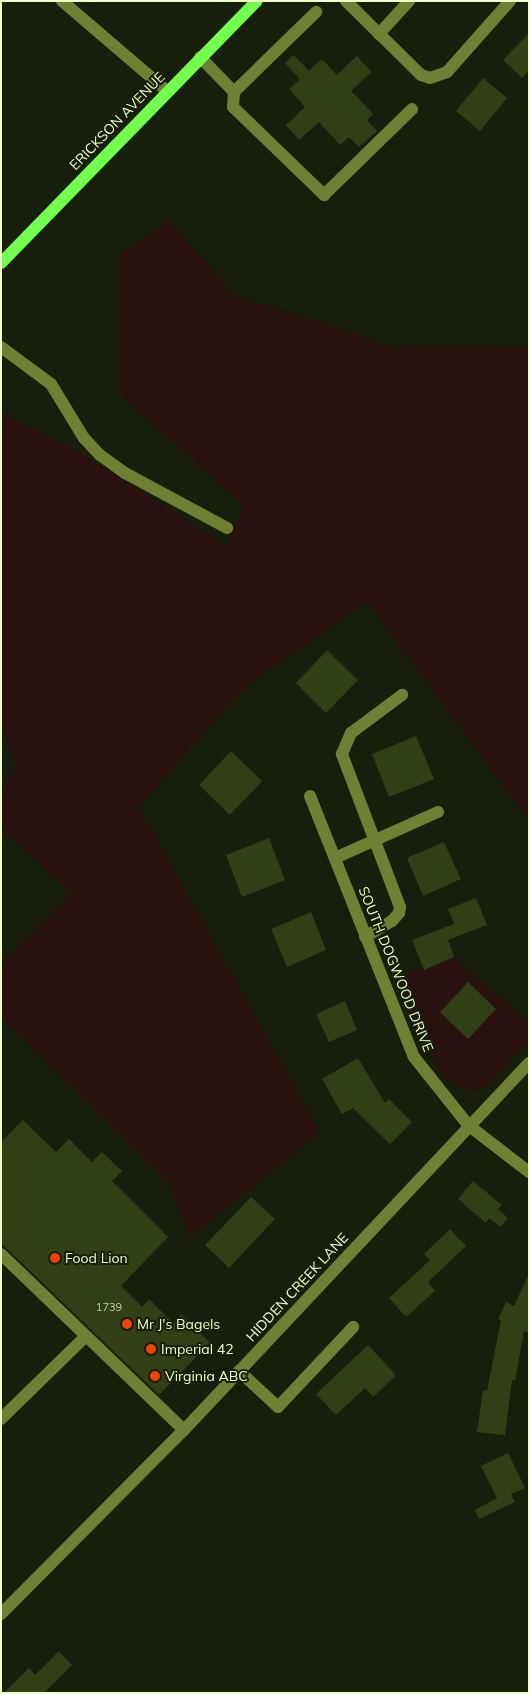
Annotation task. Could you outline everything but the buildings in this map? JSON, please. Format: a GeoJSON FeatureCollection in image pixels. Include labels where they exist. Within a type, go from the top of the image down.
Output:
{"type":"FeatureCollection","features":[{"type":"Feature","properties":{"kind":"main road","name":"ERICKSON AVENUE"},"geometry":{"type":"LineString","coordinates":[[1,263],[200,57],[257,1]]}},
{"type":"Feature","properties":{"kind":"street"},"geometry":{"type":"LineString","coordinates":[[62,1],[167,91]]}},
{"type":"Feature","properties":{"kind":"street"},"geometry":{"type":"LineString","coordinates":[[346,1],[421,76],[436,77],[446,73],[510,1]]}},
{"type":"Feature","properties":{"kind":"street"},"geometry":{"type":"LineString","coordinates":[[379,34],[409,1]]}},
{"type":"Feature","properties":{"kind":"street"},"geometry":{"type":"LineString","coordinates":[[316,12],[234,92],[233,107],[324,195],[412,109]]}},
{"type":"Feature","properties":{"kind":"street"},"geometry":{"type":"LineString","coordinates":[[200,57],[234,92]]}},
{"type":"Feature","properties":{"kind":"street"},"geometry":{"type":"LineString","coordinates":[[1,347],[51,384],[84,438],[100,455],[125,473],[228,528]]}},
{"type":"Feature","properties":{"kind":"street"},"geometry":{"type":"LineString","coordinates":[[365,936],[392,921],[399,913],[397,896],[342,751],[351,733],[402,694]]}},
{"type":"Feature","properties":{"kind":"street","name":"SOUTH DOGWOOD DRIVE"},"geometry":{"type":"LineString","coordinates":[[310,796],[414,1057],[435,1087],[468,1125],[529,1172]]}},
{"type":"Feature","properties":{"kind":"street"},"geometry":{"type":"LineString","coordinates":[[335,858],[438,812]]}},
{"type":"Feature","properties":{"kind":"street","name":"HIDDEN CREEK LANE"},"geometry":{"type":"LineString","coordinates":[[1,1614],[184,1430],[468,1125],[529,1063]]}},
{"type":"Feature","properties":{"kind":"street"},"geometry":{"type":"LineString","coordinates":[[1,1254],[85,1337],[184,1430]]}},
{"type":"Feature","properties":{"kind":"street"},"geometry":{"type":"LineString","coordinates":[[239,1371],[278,1407],[353,1327]]}},
{"type":"Feature","properties":{"kind":"street"},"geometry":{"type":"LineString","coordinates":[[1,1419],[85,1337]]}},
{"type":"Feature","properties":{"kind":"shaded area"},"geometry":{"type":"Polygon","coordinates":[[[169,220],[235,296],[331,325],[391,348],[529,346],[529,821],[368,602],[259,677],[233,700],[139,807],[320,1132],[191,1237],[167,1180],[1,1016],[1,964],[72,893],[1,828],[1,795],[17,764],[1,729],[1,412],[73,448],[226,545],[245,506],[119,394],[119,256],[169,220]]]}},
{"type":"Feature","properties":{"kind":"shaded area"},"geometry":{"type":"Polygon","coordinates":[[[454,957],[529,1022],[529,1042],[484,1088],[467,1091],[445,1079],[413,1023],[396,977],[454,957]]]}},
{"type":"Feature","properties":{"kind":"place","name":"Food Lion"},"geometry":{"type":"Point","coordinates":[55,1258]}},
{"type":"Feature","properties":{"kind":"place","name":"Mr J's Bagels"},"geometry":{"type":"Point","coordinates":[127,1324]}},
{"type":"Feature","properties":{"kind":"place","name":"Imperial 42"},"geometry":{"type":"Point","coordinates":[151,1349]}},
{"type":"Feature","properties":{"kind":"place","name":"Virginia ABC"},"geometry":{"type":"Point","coordinates":[155,1376]}}]}
